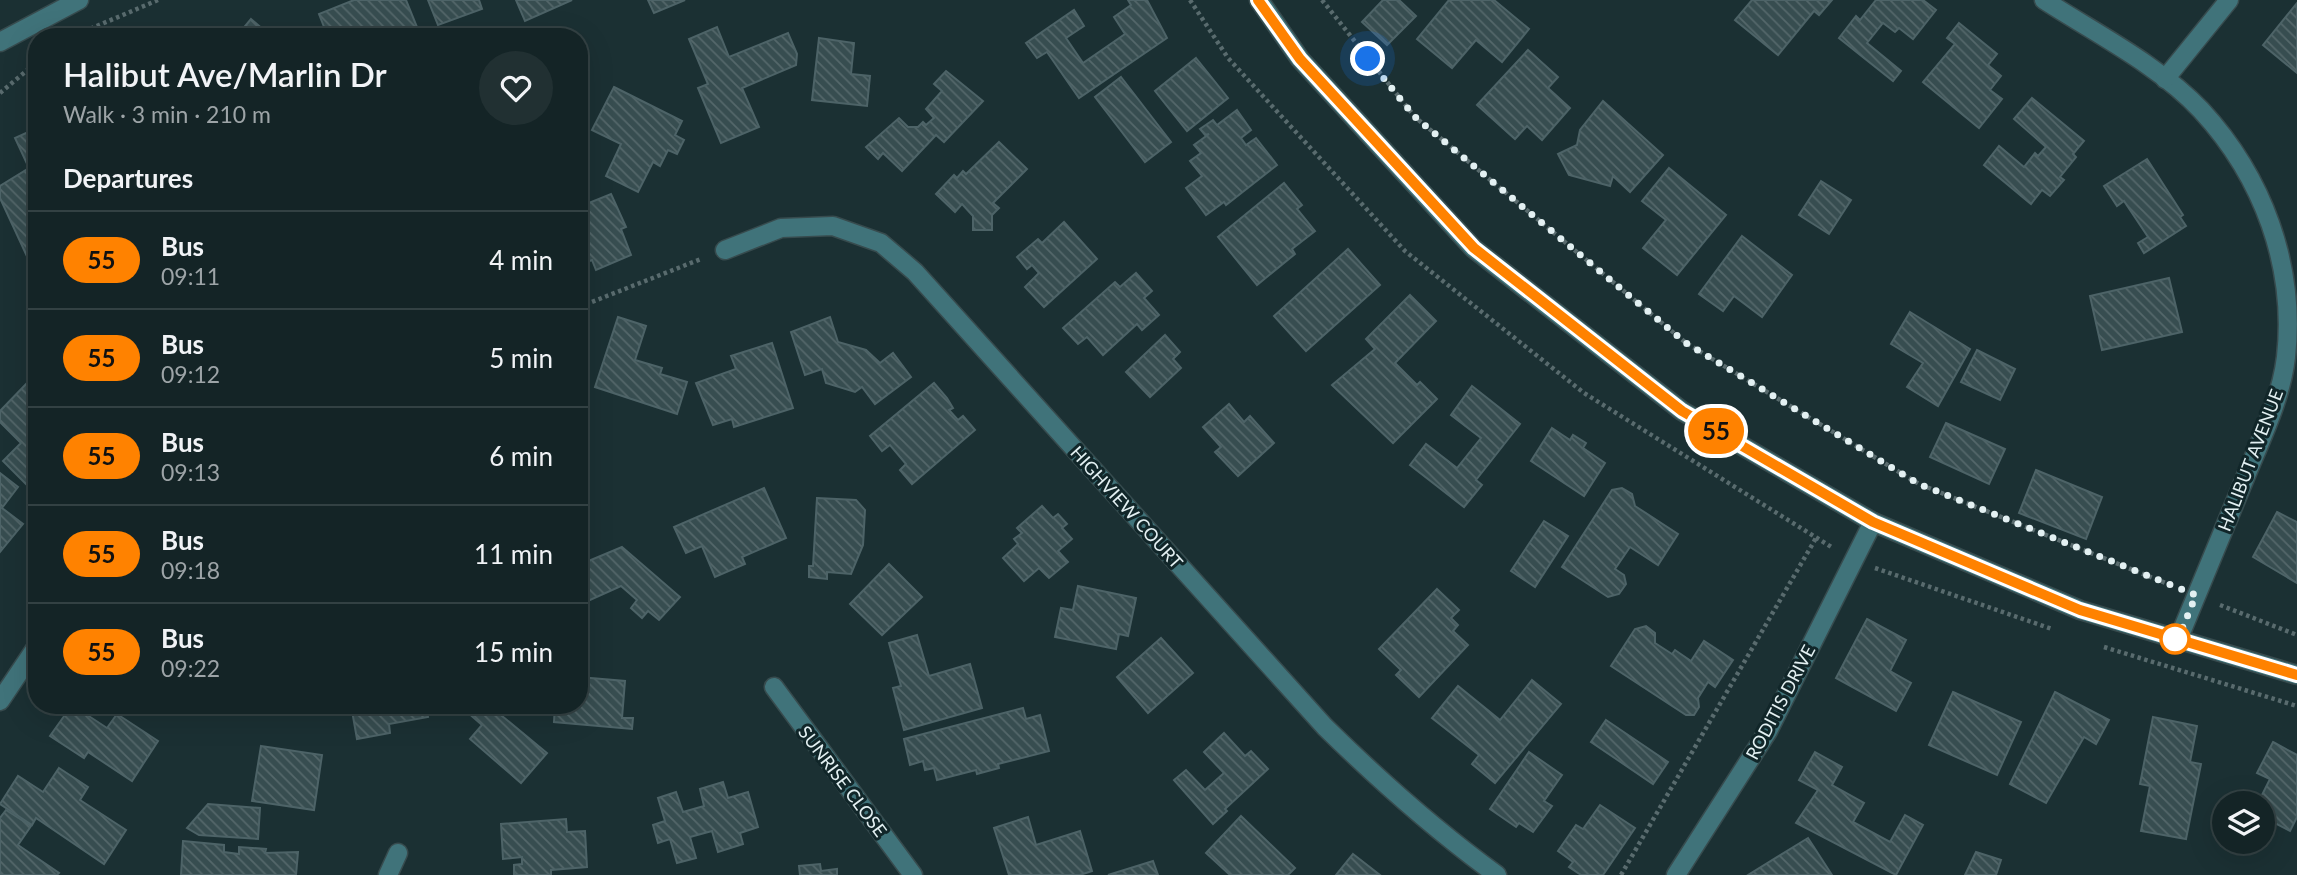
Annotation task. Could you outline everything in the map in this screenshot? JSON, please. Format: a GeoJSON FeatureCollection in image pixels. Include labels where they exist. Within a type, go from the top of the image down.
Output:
{"type":"FeatureCollection","features":[{"type":"Feature","properties":{"kind":"street"},"geometry":{"type":"LineString","coordinates":[[0,42],[79,0]]}},
{"type":"Feature","properties":{"kind":"street"},"geometry":{"type":"LineString","coordinates":[[1259,0],[1300,59],[1474,248],[1682,411],[1873,522],[2080,610],[2297,675]]}},
{"type":"Feature","properties":{"kind":"street","name":"HALIBUT AVENUE"},"geometry":{"type":"LineString","coordinates":[[2045,0],[2165,79],[2200,109],[2231,147],[2257,189],[2279,246],[2288,304],[2286,359],[2273,412],[2178,639]]}},
{"type":"Feature","properties":{"kind":"street"},"geometry":{"type":"LineString","coordinates":[[2165,79],[2229,0]]}},
{"type":"Feature","properties":{"kind":"street","name":"HIGHVIEW COURT"},"geometry":{"type":"LineString","coordinates":[[725,250],[781,228],[833,226],[881,243],[915,272],[1325,727],[1425,820],[1497,875]]}},
{"type":"Feature","properties":{"kind":"street","name":"RODITIS DRIVE"},"geometry":{"type":"LineString","coordinates":[[1676,875],[1768,731],[1873,522]]}},
{"type":"Feature","properties":{"kind":"street"},"geometry":{"type":"LineString","coordinates":[[0,701],[28,659]]}},
{"type":"Feature","properties":{"kind":"street","name":"SUNRISE CLOSE"},"geometry":{"type":"LineString","coordinates":[[774,687],[913,875]]}},
{"type":"Feature","properties":{"kind":"street"},"geometry":{"type":"LineString","coordinates":[[388,875],[398,853]]}},
{"type":"Feature","properties":{"kind":"path"},"geometry":{"type":"LineString","coordinates":[[92,28],[158,0]]}},
{"type":"Feature","properties":{"kind":"path"},"geometry":{"type":"LineString","coordinates":[[1322,0],[1415,117],[1686,343],[1919,484],[2297,635]]}},
{"type":"Feature","properties":{"kind":"path"},"geometry":{"type":"LineString","coordinates":[[0,93],[28,70]]}},
{"type":"Feature","properties":{"kind":"path"},"geometry":{"type":"LineString","coordinates":[[588,303],[725,250]]}},
{"type":"Feature","properties":{"kind":"path"},"geometry":{"type":"LineString","coordinates":[[1622,875],[1816,538]]}},
{"type":"Feature","properties":{"kind":"building"},"geometry":{"type":"Polygon","coordinates":[[[354,0],[406,0],[417,28],[324,28],[319,14],[354,0]]]}},
{"type":"Feature","properties":{"kind":"building"},"geometry":{"type":"Polygon","coordinates":[[[428,0],[479,0],[482,9],[438,25],[428,0]]]}},
{"type":"Feature","properties":{"kind":"building"},"geometry":{"type":"Polygon","coordinates":[[[516,0],[572,0],[525,21],[516,0]]]}},
{"type":"Feature","properties":{"kind":"building"},"geometry":{"type":"Polygon","coordinates":[[[648,0],[685,0],[654,13],[648,0]]]}},
{"type":"Feature","properties":{"kind":"building"},"geometry":{"type":"Polygon","coordinates":[[[1128,0],[1147,0],[1167,38],[1079,98],[1047,52],[1037,58],[1026,43],[1074,10],[1084,26],[1066,38],[1083,63],[1125,34],[1114,17],[1131,5],[1128,0]]]}},
{"type":"Feature","properties":{"kind":"building"},"geometry":{"type":"Polygon","coordinates":[[[1383,0],[1399,0],[1416,16],[1387,45],[1362,22],[1383,0]]]}},
{"type":"Feature","properties":{"kind":"building"},"geometry":{"type":"Polygon","coordinates":[[[1449,0],[1494,0],[1529,29],[1502,62],[1476,40],[1452,68],[1417,39],[1449,0]]]}},
{"type":"Feature","properties":{"kind":"building"},"geometry":{"type":"Polygon","coordinates":[[[1752,0],[1832,0],[1819,15],[1814,11],[1778,55],[1735,20],[1752,0]]]}},
{"type":"Feature","properties":{"kind":"building"},"geometry":{"type":"Polygon","coordinates":[[[1876,0],[1923,0],[1936,10],[1913,39],[1899,28],[1895,32],[1883,23],[1867,43],[1901,71],[1893,81],[1839,38],[1856,16],[1860,20],[1876,0]]]}},
{"type":"Feature","properties":{"kind":"building"},"geometry":{"type":"Polygon","coordinates":[[[2297,3],[2297,73],[2263,45],[2297,3]]]}},
{"type":"Feature","properties":{"kind":"building"},"geometry":{"type":"Polygon","coordinates":[[[251,19],[262,28],[244,28],[251,19]]]}},
{"type":"Feature","properties":{"kind":"building"},"geometry":{"type":"Polygon","coordinates":[[[1959,23],[1997,54],[1988,65],[2001,76],[1990,90],[2002,99],[1979,128],[1923,82],[1955,44],[1947,38],[1959,23]]]}},
{"type":"Feature","properties":{"kind":"building"},"geometry":{"type":"Polygon","coordinates":[[[717,27],[729,57],[788,33],[797,54],[796,65],[742,88],[759,127],[721,143],[698,88],[708,84],[689,39],[717,27]]]}},
{"type":"Feature","properties":{"kind":"building"},"geometry":{"type":"Polygon","coordinates":[[[819,38],[854,43],[851,74],[870,76],[867,106],[812,100],[819,38]]]}},
{"type":"Feature","properties":{"kind":"building"},"geometry":{"type":"Polygon","coordinates":[[[1528,50],[1558,77],[1548,88],[1570,108],[1542,140],[1527,126],[1515,139],[1477,105],[1528,50]]]}},
{"type":"Feature","properties":{"kind":"building"},"geometry":{"type":"Polygon","coordinates":[[[1196,58],[1228,98],[1187,131],[1155,91],[1196,58]]]}},
{"type":"Feature","properties":{"kind":"building"},"geometry":{"type":"Polygon","coordinates":[[[946,71],[983,101],[944,142],[936,135],[902,171],[883,153],[878,159],[866,147],[899,118],[908,127],[918,127],[923,122],[926,125],[934,118],[926,109],[942,91],[934,84],[946,71]]]}},
{"type":"Feature","properties":{"kind":"building"},"geometry":{"type":"Polygon","coordinates":[[[1121,77],[1171,142],[1145,162],[1095,97],[1121,77]]]}},
{"type":"Feature","properties":{"kind":"building"},"geometry":{"type":"Polygon","coordinates":[[[614,87],[682,121],[675,135],[684,140],[677,154],[668,150],[660,166],[653,162],[638,192],[606,176],[621,144],[592,130],[614,87]]]}},
{"type":"Feature","properties":{"kind":"building"},"geometry":{"type":"Polygon","coordinates":[[[2032,98],[2084,141],[2073,154],[2076,157],[2060,177],[2064,180],[2050,196],[2042,190],[2031,204],[1984,165],[1999,146],[2024,167],[2035,153],[2038,156],[2046,147],[2014,119],[2032,98]]]}},
{"type":"Feature","properties":{"kind":"building"},"geometry":{"type":"Polygon","coordinates":[[[1603,101],[1663,155],[1630,192],[1613,176],[1610,186],[1569,175],[1558,154],[1577,145],[1580,130],[1603,101]]]}},
{"type":"Feature","properties":{"kind":"building"},"geometry":{"type":"Polygon","coordinates":[[[1237,110],[1251,130],[1241,138],[1246,145],[1256,138],[1277,165],[1226,205],[1224,202],[1206,215],[1186,188],[1202,176],[1190,161],[1201,153],[1194,145],[1209,134],[1205,135],[1200,129],[1213,120],[1217,125],[1237,110]]]}},
{"type":"Feature","properties":{"kind":"building"},"geometry":{"type":"Polygon","coordinates":[[[28,132],[28,166],[15,138],[28,132]]]}},
{"type":"Feature","properties":{"kind":"building"},"geometry":{"type":"Polygon","coordinates":[[[999,142],[1027,169],[993,203],[999,208],[992,215],[992,230],[973,230],[973,216],[962,204],[955,212],[936,194],[954,175],[957,178],[963,171],[966,174],[999,142]]]}},
{"type":"Feature","properties":{"kind":"building"},"geometry":{"type":"Polygon","coordinates":[[[2147,159],[2183,215],[2180,217],[2186,226],[2144,253],[2138,243],[2148,237],[2124,201],[2117,206],[2104,186],[2147,159]]]}},
{"type":"Feature","properties":{"kind":"building"},"geometry":{"type":"Polygon","coordinates":[[[1669,168],[1726,215],[1677,275],[1643,248],[1666,220],[1642,201],[1669,168]]]}},
{"type":"Feature","properties":{"kind":"building"},"geometry":{"type":"Polygon","coordinates":[[[28,169],[28,259],[0,198],[0,186],[28,169]]]}},
{"type":"Feature","properties":{"kind":"building"},"geometry":{"type":"Polygon","coordinates":[[[1821,181],[1851,200],[1829,234],[1799,215],[1821,181]]]}},
{"type":"Feature","properties":{"kind":"building"},"geometry":{"type":"Polygon","coordinates":[[[1284,183],[1302,205],[1297,209],[1315,231],[1292,249],[1295,254],[1257,285],[1218,237],[1284,183]]]}},
{"type":"Feature","properties":{"kind":"building"},"geometry":{"type":"Polygon","coordinates":[[[611,194],[626,227],[621,229],[631,255],[596,270],[592,260],[588,262],[588,203],[611,194]]]}},
{"type":"Feature","properties":{"kind":"building"},"geometry":{"type":"Polygon","coordinates":[[[1064,222],[1097,259],[1044,307],[1025,287],[1039,273],[1032,265],[1027,269],[1017,257],[1038,239],[1042,243],[1064,222]]]}},
{"type":"Feature","properties":{"kind":"building"},"geometry":{"type":"Polygon","coordinates":[[[1742,236],[1792,275],[1762,317],[1734,296],[1723,311],[1699,294],[1742,236]]]}},
{"type":"Feature","properties":{"kind":"building"},"geometry":{"type":"Polygon","coordinates":[[[1348,249],[1380,285],[1306,351],[1274,316],[1348,249]]]}},
{"type":"Feature","properties":{"kind":"building"},"geometry":{"type":"Polygon","coordinates":[[[1136,273],[1152,291],[1144,298],[1159,315],[1142,330],[1137,324],[1103,355],[1087,337],[1078,344],[1063,328],[1115,282],[1120,287],[1136,273]]]}},
{"type":"Feature","properties":{"kind":"building"},"geometry":{"type":"Polygon","coordinates":[[[2169,278],[2182,332],[2102,350],[2090,296],[2169,278]]]}},
{"type":"Feature","properties":{"kind":"building"},"geometry":{"type":"Polygon","coordinates":[[[1410,295],[1436,321],[1395,363],[1417,385],[1420,382],[1437,399],[1393,443],[1332,385],[1375,349],[1366,339],[1410,295]]]}},
{"type":"Feature","properties":{"kind":"building"},"geometry":{"type":"Polygon","coordinates":[[[1910,312],[1970,349],[1938,406],[1907,387],[1923,363],[1891,344],[1910,312]]]}},
{"type":"Feature","properties":{"kind":"building"},"geometry":{"type":"Polygon","coordinates":[[[618,317],[646,326],[635,360],[662,368],[660,374],[687,382],[677,414],[595,387],[618,317]]]}},
{"type":"Feature","properties":{"kind":"building"},"geometry":{"type":"Polygon","coordinates":[[[830,317],[838,342],[866,350],[880,363],[893,353],[911,377],[875,404],[862,387],[855,392],[826,383],[822,369],[805,375],[791,332],[830,317]]]}},
{"type":"Feature","properties":{"kind":"building"},"geometry":{"type":"Polygon","coordinates":[[[1165,335],[1180,352],[1173,359],[1181,368],[1150,397],[1126,372],[1165,335]]]}},
{"type":"Feature","properties":{"kind":"building"},"geometry":{"type":"Polygon","coordinates":[[[772,343],[793,408],[734,427],[732,419],[713,425],[696,383],[736,369],[731,356],[772,343]]]}},
{"type":"Feature","properties":{"kind":"building"},"geometry":{"type":"Polygon","coordinates":[[[1977,350],[2015,369],[2000,400],[1961,382],[1977,350]]]}},
{"type":"Feature","properties":{"kind":"building"},"geometry":{"type":"Polygon","coordinates":[[[28,382],[26,484],[3,461],[21,443],[0,422],[0,411],[28,382]]]}},
{"type":"Feature","properties":{"kind":"building"},"geometry":{"type":"Polygon","coordinates":[[[934,383],[953,408],[949,410],[958,420],[963,416],[975,430],[912,484],[900,470],[906,464],[890,445],[882,451],[870,436],[934,383]]]}},
{"type":"Feature","properties":{"kind":"building"},"geometry":{"type":"Polygon","coordinates":[[[1472,386],[1520,424],[1476,480],[1482,485],[1464,507],[1410,465],[1426,444],[1457,468],[1481,438],[1451,415],[1472,386]]]}},
{"type":"Feature","properties":{"kind":"building"},"geometry":{"type":"Polygon","coordinates":[[[1229,404],[1244,422],[1250,416],[1274,443],[1238,476],[1215,452],[1221,447],[1203,427],[1229,404]]]}},
{"type":"Feature","properties":{"kind":"building"},"geometry":{"type":"Polygon","coordinates":[[[1946,423],[2005,449],[1989,484],[1930,457],[1946,423]]]}},
{"type":"Feature","properties":{"kind":"building"},"geometry":{"type":"Polygon","coordinates":[[[1552,428],[1570,440],[1573,435],[1586,443],[1583,448],[1605,463],[1584,496],[1531,461],[1552,428]]]}},
{"type":"Feature","properties":{"kind":"building"},"geometry":{"type":"Polygon","coordinates":[[[2036,470],[2102,497],[2086,539],[2019,513],[2036,470]]]}},
{"type":"Feature","properties":{"kind":"building"},"geometry":{"type":"Polygon","coordinates":[[[0,473],[18,487],[2,508],[23,524],[0,552],[0,473]]]}},
{"type":"Feature","properties":{"kind":"building"},"geometry":{"type":"Polygon","coordinates":[[[764,488],[786,538],[742,557],[745,564],[715,577],[702,546],[686,553],[674,527],[764,488]]]}},
{"type":"Feature","properties":{"kind":"building"},"geometry":{"type":"Polygon","coordinates":[[[1622,488],[1632,494],[1635,506],[1678,534],[1658,565],[1630,547],[1615,569],[1624,575],[1626,584],[1619,594],[1608,597],[1562,567],[1612,490],[1622,488]]]}},
{"type":"Feature","properties":{"kind":"building"},"geometry":{"type":"Polygon","coordinates":[[[817,498],[856,500],[865,510],[863,545],[851,574],[827,572],[827,579],[809,577],[809,566],[813,566],[817,498]]]}},
{"type":"Feature","properties":{"kind":"building"},"geometry":{"type":"Polygon","coordinates":[[[1042,506],[1053,518],[1058,514],[1067,524],[1062,528],[1072,539],[1058,551],[1068,562],[1049,578],[1039,568],[1024,581],[1003,558],[1018,544],[1014,539],[1022,533],[1017,528],[1042,506]]]}},
{"type":"Feature","properties":{"kind":"building"},"geometry":{"type":"Polygon","coordinates":[[[2277,512],[2297,522],[2297,583],[2253,557],[2277,512]]]}},
{"type":"Feature","properties":{"kind":"building"},"geometry":{"type":"Polygon","coordinates":[[[1544,521],[1568,536],[1535,587],[1511,571],[1544,521]]]}},
{"type":"Feature","properties":{"kind":"building"},"geometry":{"type":"Polygon","coordinates":[[[622,547],[680,597],[659,620],[648,611],[642,618],[631,608],[637,600],[621,586],[588,601],[588,561],[622,547]]]}},
{"type":"Feature","properties":{"kind":"building"},"geometry":{"type":"Polygon","coordinates":[[[889,564],[922,597],[882,635],[850,604],[889,564]]]}},
{"type":"Feature","properties":{"kind":"building"},"geometry":{"type":"Polygon","coordinates":[[[1078,586],[1136,598],[1128,636],[1119,634],[1116,649],[1055,637],[1061,608],[1073,610],[1078,586]]]}},
{"type":"Feature","properties":{"kind":"building"},"geometry":{"type":"Polygon","coordinates":[[[1437,589],[1459,610],[1451,618],[1458,625],[1453,631],[1468,645],[1419,697],[1396,675],[1401,670],[1379,649],[1437,589]]]}},
{"type":"Feature","properties":{"kind":"building"},"geometry":{"type":"Polygon","coordinates":[[[1867,619],[1906,640],[1890,671],[1911,683],[1896,711],[1836,678],[1867,619]]]}},
{"type":"Feature","properties":{"kind":"building"},"geometry":{"type":"Polygon","coordinates":[[[1646,626],[1655,633],[1655,643],[1672,654],[1675,650],[1691,661],[1704,641],[1733,660],[1715,687],[1708,682],[1698,698],[1699,707],[1694,715],[1686,715],[1611,666],[1635,629],[1646,626]]]}},
{"type":"Feature","properties":{"kind":"building"},"geometry":{"type":"Polygon","coordinates":[[[917,635],[929,676],[970,664],[982,708],[904,730],[893,688],[901,686],[889,643],[917,635]]]}},
{"type":"Feature","properties":{"kind":"building"},"geometry":{"type":"Polygon","coordinates":[[[1161,638],[1193,673],[1148,713],[1117,677],[1161,638]]]}},
{"type":"Feature","properties":{"kind":"building"},"geometry":{"type":"Polygon","coordinates":[[[588,678],[625,681],[622,718],[633,718],[632,729],[554,722],[554,714],[588,714],[588,678]]]}},
{"type":"Feature","properties":{"kind":"building"},"geometry":{"type":"Polygon","coordinates":[[[1532,680],[1561,704],[1495,783],[1472,764],[1479,755],[1432,718],[1458,686],[1500,720],[1532,680]]]}},
{"type":"Feature","properties":{"kind":"building"},"geometry":{"type":"Polygon","coordinates":[[[1953,692],[2021,722],[1997,775],[1929,745],[1953,692]]]}},
{"type":"Feature","properties":{"kind":"building"},"geometry":{"type":"Polygon","coordinates":[[[2055,692],[2109,720],[2096,744],[2084,737],[2046,803],[2010,784],[2055,692]]]}},
{"type":"Feature","properties":{"kind":"building"},"geometry":{"type":"Polygon","coordinates":[[[1023,708],[1026,719],[1040,715],[1049,751],[998,764],[999,768],[977,774],[976,770],[937,780],[934,768],[925,770],[923,761],[910,765],[904,739],[1023,708]]]}},
{"type":"Feature","properties":{"kind":"building"},"geometry":{"type":"Polygon","coordinates":[[[66,714],[86,714],[107,728],[117,714],[158,741],[132,781],[88,752],[84,758],[50,736],[66,714]]]}},
{"type":"Feature","properties":{"kind":"building"},"geometry":{"type":"Polygon","coordinates":[[[353,714],[428,714],[428,717],[389,724],[390,733],[357,739],[353,714]]]}},
{"type":"Feature","properties":{"kind":"building"},"geometry":{"type":"Polygon","coordinates":[[[469,714],[500,714],[547,753],[521,783],[470,739],[482,725],[469,714]]]}},
{"type":"Feature","properties":{"kind":"building"},"geometry":{"type":"Polygon","coordinates":[[[2153,717],[2197,726],[2190,762],[2201,764],[2186,839],[2141,831],[2150,786],[2140,784],[2153,717]]]}},
{"type":"Feature","properties":{"kind":"building"},"geometry":{"type":"Polygon","coordinates":[[[1606,720],[1668,762],[1653,784],[1591,742],[1606,720]]]}},
{"type":"Feature","properties":{"kind":"building"},"geometry":{"type":"Polygon","coordinates":[[[1224,733],[1245,756],[1251,751],[1268,769],[1225,809],[1227,811],[1213,824],[1174,780],[1186,770],[1205,790],[1224,773],[1204,752],[1224,733]]]}},
{"type":"Feature","properties":{"kind":"building"},"geometry":{"type":"Polygon","coordinates":[[[2273,742],[2297,755],[2297,817],[2290,831],[2275,823],[2275,791],[2264,791],[2270,779],[2257,773],[2273,742]]]}},
{"type":"Feature","properties":{"kind":"building"},"geometry":{"type":"Polygon","coordinates":[[[261,746],[322,755],[314,810],[252,801],[261,746]]]}},
{"type":"Feature","properties":{"kind":"building"},"geometry":{"type":"Polygon","coordinates":[[[1529,752],[1562,775],[1544,801],[1552,806],[1533,832],[1519,823],[1516,827],[1490,809],[1529,752]]]}},
{"type":"Feature","properties":{"kind":"building"},"geometry":{"type":"Polygon","coordinates":[[[1815,752],[1842,767],[1832,785],[1864,803],[1853,822],[1890,842],[1905,815],[1923,825],[1896,875],[1796,823],[1818,790],[1799,780],[1815,752]]]}},
{"type":"Feature","properties":{"kind":"building"},"geometry":{"type":"Polygon","coordinates":[[[59,768],[88,787],[80,800],[126,830],[104,864],[36,818],[32,825],[0,804],[18,776],[43,792],[59,768]]]}},
{"type":"Feature","properties":{"kind":"building"},"geometry":{"type":"Polygon","coordinates":[[[723,782],[728,798],[748,792],[758,827],[740,833],[743,844],[718,852],[712,831],[690,837],[696,858],[677,863],[670,839],[658,843],[653,825],[665,821],[658,798],[676,792],[683,812],[704,806],[700,789],[723,782]]]}},
{"type":"Feature","properties":{"kind":"building"},"geometry":{"type":"Polygon","coordinates":[[[208,804],[260,808],[258,839],[199,835],[187,828],[208,804]]]}},
{"type":"Feature","properties":{"kind":"building"},"geometry":{"type":"Polygon","coordinates":[[[1600,805],[1635,828],[1603,875],[1581,875],[1569,867],[1573,862],[1558,851],[1576,825],[1583,829],[1600,805]]]}},
{"type":"Feature","properties":{"kind":"building"},"geometry":{"type":"Polygon","coordinates":[[[6,810],[31,826],[18,845],[59,873],[57,875],[0,875],[0,818],[6,810]]]}},
{"type":"Feature","properties":{"kind":"building"},"geometry":{"type":"Polygon","coordinates":[[[1241,816],[1295,868],[1288,875],[1230,875],[1206,853],[1241,816]]]}},
{"type":"Feature","properties":{"kind":"building"},"geometry":{"type":"Polygon","coordinates":[[[1028,817],[1036,845],[1080,831],[1092,871],[1080,875],[1009,875],[994,828],[1028,817]]]}},
{"type":"Feature","properties":{"kind":"building"},"geometry":{"type":"Polygon","coordinates":[[[566,819],[567,832],[585,831],[587,867],[551,870],[551,875],[514,875],[514,865],[522,864],[522,857],[503,859],[501,824],[566,819]]]}},
{"type":"Feature","properties":{"kind":"building"},"geometry":{"type":"Polygon","coordinates":[[[1808,838],[1832,875],[1748,875],[1808,838]]]}},
{"type":"Feature","properties":{"kind":"building"},"geometry":{"type":"Polygon","coordinates":[[[183,841],[224,845],[224,852],[239,854],[239,847],[266,849],[265,853],[298,852],[296,875],[181,875],[183,841]]]}},
{"type":"Feature","properties":{"kind":"building"},"geometry":{"type":"Polygon","coordinates":[[[1976,852],[2001,860],[1996,875],[1965,875],[1976,852]]]}},
{"type":"Feature","properties":{"kind":"building"},"geometry":{"type":"Polygon","coordinates":[[[1353,854],[1380,875],[1336,875],[1353,854]]]}},
{"type":"Feature","properties":{"kind":"building"},"geometry":{"type":"Polygon","coordinates":[[[1153,861],[1158,875],[1108,875],[1153,861]]]}},
{"type":"Feature","properties":{"kind":"building"},"geometry":{"type":"Polygon","coordinates":[[[820,864],[821,871],[837,869],[837,875],[800,875],[799,866],[820,864]]]}},
{"type":"Feature","properties":{"kind":"bus line","name":"55"},"geometry":{"type":"LineString","coordinates":[[1258,0],[1300,59],[1474,248],[1682,411],[1873,522],[2080,610],[2297,675]]}},
{"type":"Feature","properties":{"kind":"route"},"geometry":{"type":"LineString","coordinates":[[1368,59],[1415,117],[1686,343],[1919,484],[2196,595],[2178,639],[2175,639]]}}]}
